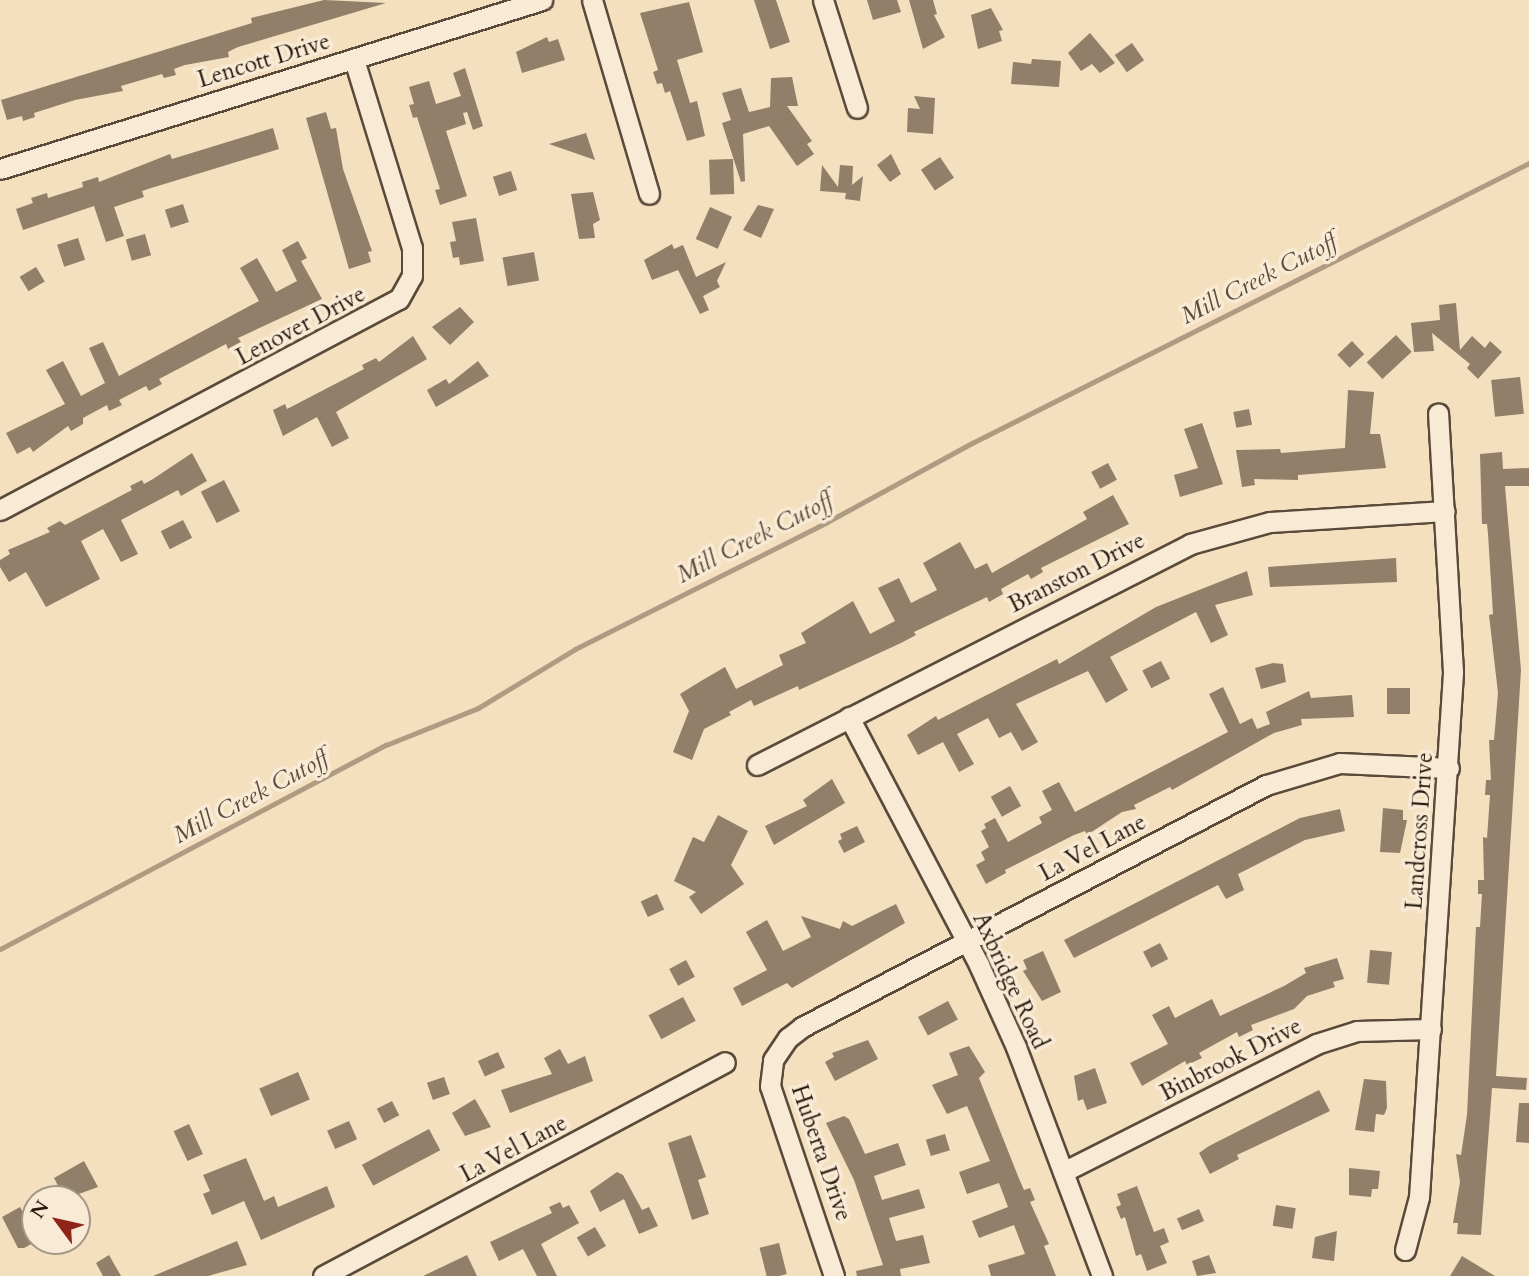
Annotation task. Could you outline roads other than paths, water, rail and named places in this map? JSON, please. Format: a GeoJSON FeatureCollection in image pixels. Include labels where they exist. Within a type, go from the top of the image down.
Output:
{"type":"FeatureCollection","features":[{"type":"Feature","properties":{"kind":"street","name":"Lencott Drive"},"geometry":{"type":"LineString","coordinates":[[0,169],[542,0]]}},
{"type":"Feature","properties":{"kind":"street"},"geometry":{"type":"LineString","coordinates":[[592,0],[649,194]]}},
{"type":"Feature","properties":{"kind":"street"},"geometry":{"type":"LineString","coordinates":[[823,0],[857,108]]}},
{"type":"Feature","properties":{"kind":"street","name":"Lenover Drive"},"geometry":{"type":"LineString","coordinates":[[0,510],[399,299],[411,276],[412,247],[354,59]]}},
{"type":"Feature","properties":{"kind":"street","name":"Landcross Drive"},"geometry":{"type":"LineString","coordinates":[[1405,1250],[1419,1198],[1449,768],[1453,672],[1438,413]]}},
{"type":"Feature","properties":{"kind":"street","name":"Branston Drive"},"geometry":{"type":"LineString","coordinates":[[757,765],[1190,544],[1270,522],[1444,511]]}},
{"type":"Feature","properties":{"kind":"street","name":"Axbridge Road"},"geometry":{"type":"LineString","coordinates":[[849,717],[966,941],[1016,1047],[1102,1276]]}},
{"type":"Feature","properties":{"kind":"street","name":"La Vel Lane"},"geometry":{"type":"LineString","coordinates":[[781,1047],[802,1027],[1301,771],[1371,762],[1449,768]]}},
{"type":"Feature","properties":{"kind":"street","name":"Binbrook Drive"},"geometry":{"type":"LineString","coordinates":[[1063,1172],[1316,1044],[1357,1031],[1431,1029]]}},
{"type":"Feature","properties":{"kind":"street","name":"Huberta Drive"},"geometry":{"type":"LineString","coordinates":[[781,1047],[771,1069],[774,1105],[814,1205],[834,1276]]}},
{"type":"Feature","properties":{"kind":"street","name":"La Vel Lane"},"geometry":{"type":"LineString","coordinates":[[323,1276],[725,1062]]}},
{"type":"Feature","properties":{"kind":"waterway","name":"Mill Creek Cutoff"},"geometry":{"type":"LineString","coordinates":[[0,949],[386,745],[478,708],[575,649],[827,522],[972,443],[1529,163]]}}]}
